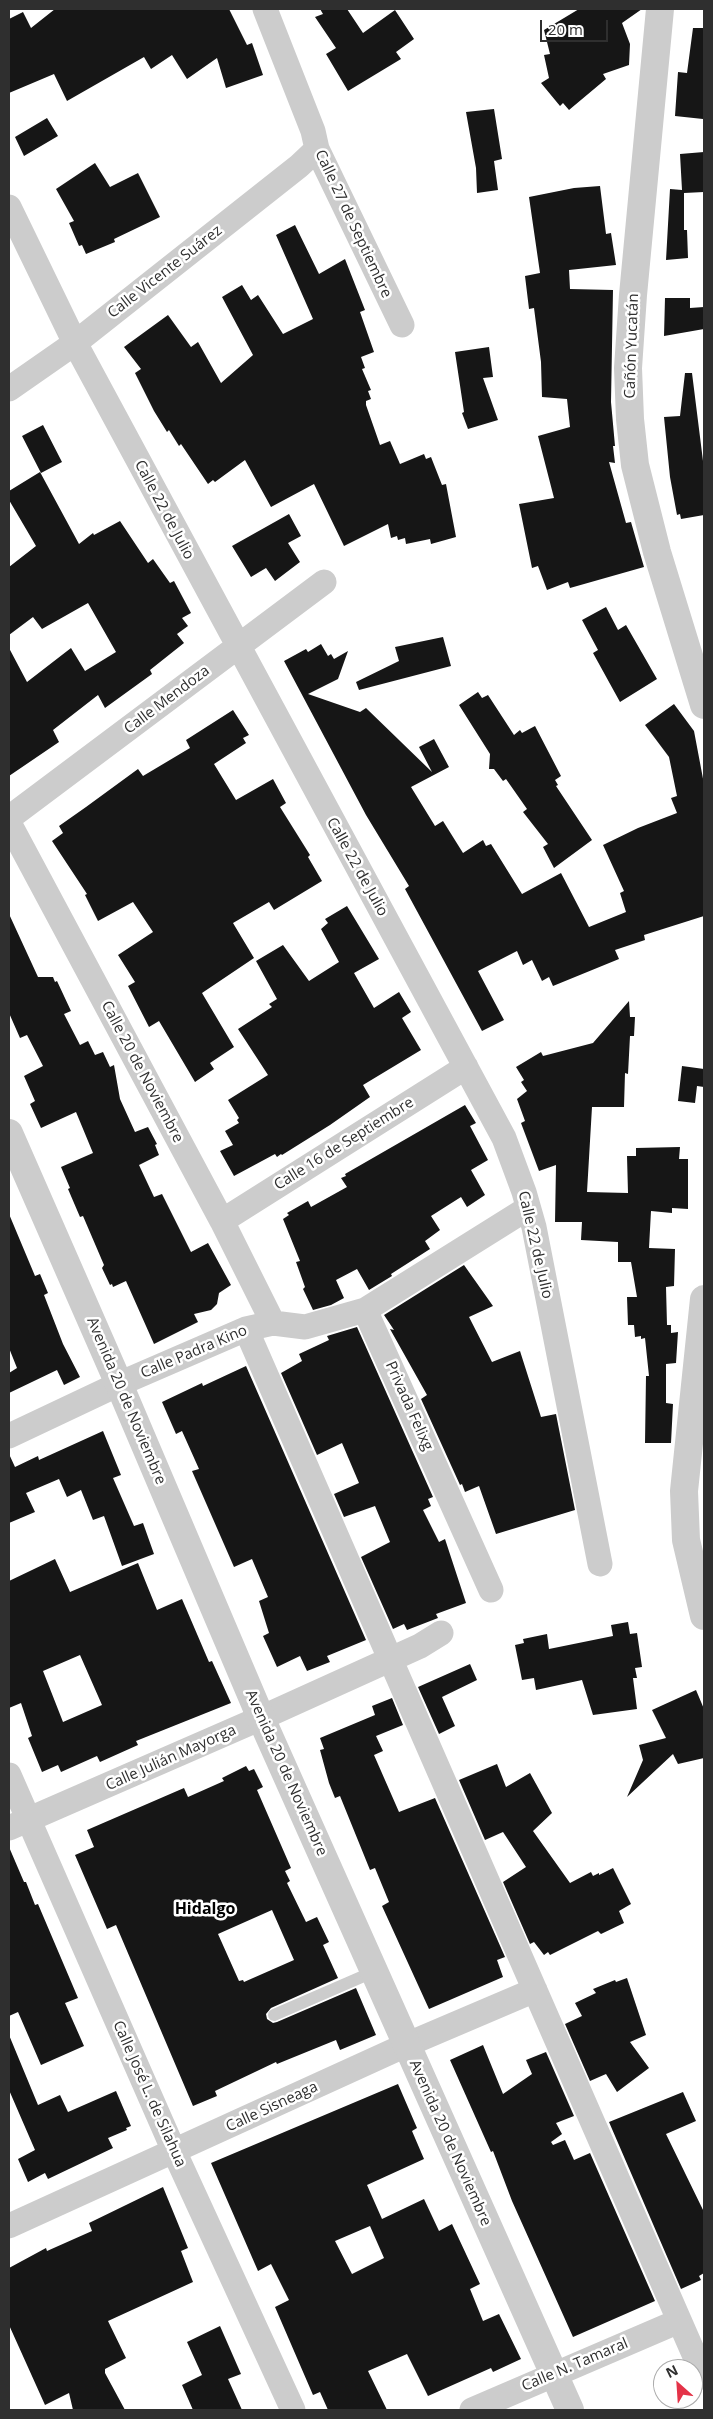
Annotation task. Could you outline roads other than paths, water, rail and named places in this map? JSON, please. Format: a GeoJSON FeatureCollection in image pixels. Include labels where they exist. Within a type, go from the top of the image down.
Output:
{"type":"FeatureCollection","features":[{"type":"Feature","properties":{"kind":"street","name":"Calle 27 de Septiembre"},"geometry":{"type":"LineString","coordinates":[[265,9],[313,131],[317,149],[402,325]]}},
{"type":"Feature","properties":{"kind":"street","name":"Cañón Yucatán"},"geometry":{"type":"LineString","coordinates":[[660,9],[633,295],[628,368],[630,419],[635,465],[656,552],[704,705]]}},
{"type":"Feature","properties":{"kind":"street","name":"Calle Vicente Suárez"},"geometry":{"type":"LineString","coordinates":[[9,389],[75,343],[299,166],[317,149]]}},
{"type":"Feature","properties":{"kind":"street","name":"Calle 22 de Julio"},"geometry":{"type":"LineString","coordinates":[[9,206],[75,343],[237,647],[504,1138],[528,1208],[600,1564]]}},
{"type":"Feature","properties":{"kind":"street","name":"Calle Mendoza"},"geometry":{"type":"LineString","coordinates":[[9,818],[324,582]]}},
{"type":"Feature","properties":{"kind":"street","name":"Calle 20 de Noviembre"},"geometry":{"type":"LineString","coordinates":[[9,823],[222,1221],[272,1323]]}},
{"type":"Feature","properties":{"kind":"street","name":"Calle 16 de Septiembre"},"geometry":{"type":"LineString","coordinates":[[222,1221],[466,1067]]}},
{"type":"Feature","properties":{"kind":"street","name":"Avenida 20 de Noviembre"},"geometry":{"type":"LineString","coordinates":[[9,1133],[373,1972],[570,2410]]}},
{"type":"Feature","properties":{"kind":"street"},"geometry":{"type":"LineString","coordinates":[[272,1323],[306,1327],[365,1310],[528,1208]]}},
{"type":"Feature","properties":{"kind":"street"},"geometry":{"type":"LineString","coordinates":[[704,1299],[684,1491],[686,1540],[704,1616]]}},
{"type":"Feature","properties":{"kind":"street","name":"Privada Felixg"},"geometry":{"type":"LineString","coordinates":[[365,1310],[491,1590]]}},
{"type":"Feature","properties":{"kind":"street","name":"Calle Padra Kino"},"geometry":{"type":"LineString","coordinates":[[9,1436],[119,1384],[246,1328],[272,1323]]}},
{"type":"Feature","properties":{"kind":"street"},"geometry":{"type":"LineString","coordinates":[[246,1328],[389,1660],[704,2377]]}},
{"type":"Feature","properties":{"kind":"street","name":"Calle Julián Mayorga"},"geometry":{"type":"LineString","coordinates":[[19,1824],[262,1718],[389,1660],[441,1633]]}},
{"type":"Feature","properties":{"kind":"street","name":"Calle José L. de Silahua"},"geometry":{"type":"LineString","coordinates":[[9,1775],[19,1824],[174,2151],[293,2410]]}},
{"type":"Feature","properties":{"kind":"street","name":"Calle Sisneaga"},"geometry":{"type":"LineString","coordinates":[[9,2226],[406,2045],[535,1990]]}},
{"type":"Feature","properties":{"kind":"street","name":"Calle N. Tamaral"},"geometry":{"type":"LineString","coordinates":[[472,2410],[554,2373],[679,2321]]}},
{"type":"Feature","properties":{"kind":"lane"},"geometry":{"type":"LineString","coordinates":[[274,2015],[373,1972]]}},
{"type":"Feature","properties":{"kind":"district","name":"Hidalgo"},"geometry":{"type":"Point","coordinates":[205,1909]}}]}
